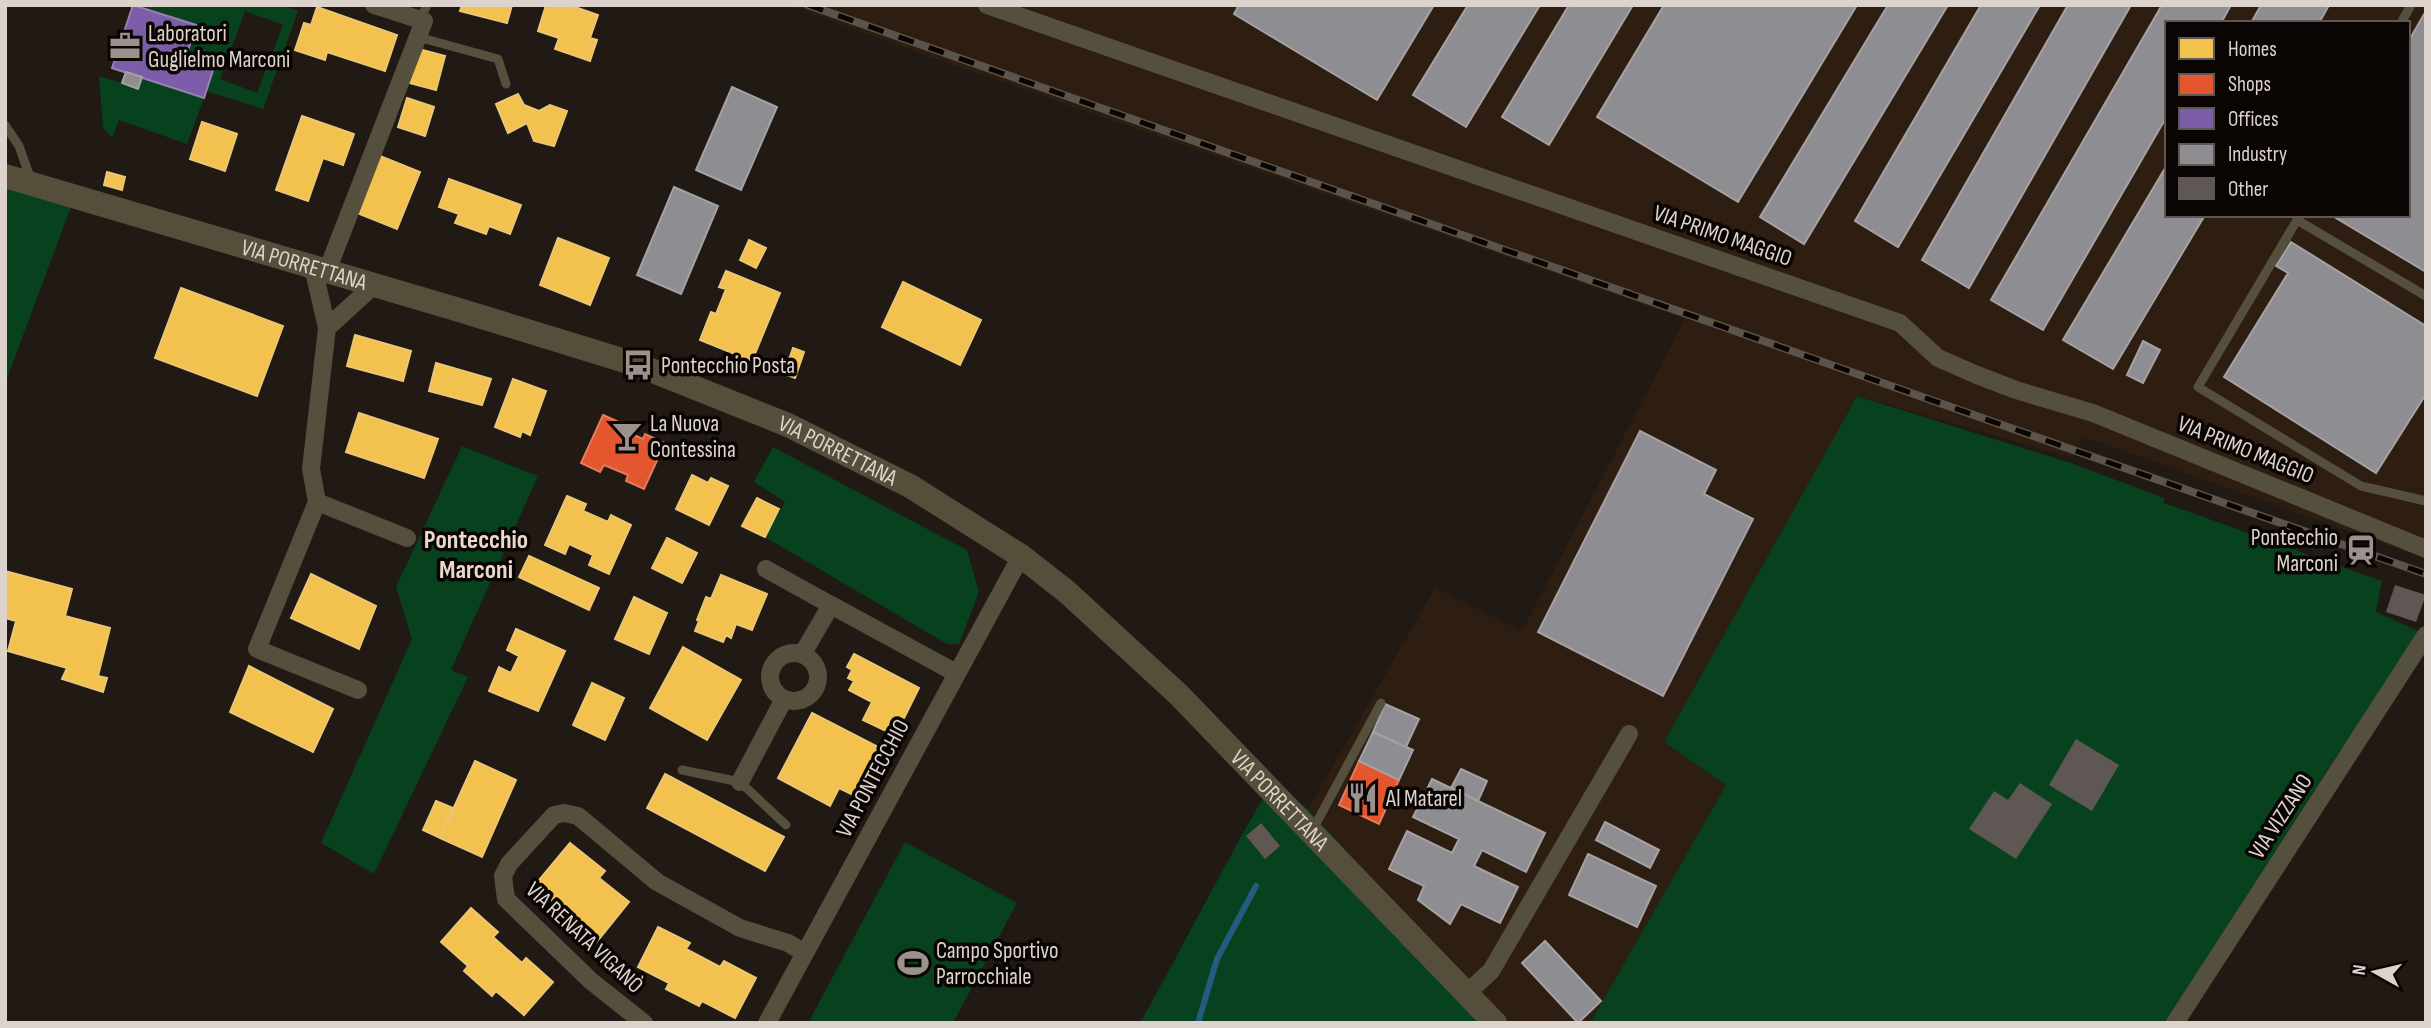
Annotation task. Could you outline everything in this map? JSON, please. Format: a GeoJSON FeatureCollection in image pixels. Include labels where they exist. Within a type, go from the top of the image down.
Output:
{"type":"FeatureCollection","features":[{"type":"Feature","properties":{"kind":"main road","name":"VIA PORRETTANA"},"geometry":{"type":"LineString","coordinates":[[5,176],[638,365],[789,425],[910,486],[1021,556],[1067,592],[1179,695],[1495,1023]]}},
{"type":"Feature","properties":{"kind":"street"},"geometry":{"type":"LineString","coordinates":[[358,690],[257,649],[317,502],[311,469],[327,328],[320,269],[421,21],[374,5]]}},
{"type":"Feature","properties":{"kind":"street","name":"VIA PRIMO MAGGIO"},"geometry":{"type":"LineString","coordinates":[[987,5],[1900,323],[1938,358],[1977,375],[2093,414],[2426,549]]}},
{"type":"Feature","properties":{"kind":"street"},"geometry":{"type":"LineString","coordinates":[[327,328],[373,285]]}},
{"type":"Feature","properties":{"kind":"street"},"geometry":{"type":"LineString","coordinates":[[317,502],[407,538]]}},
{"type":"Feature","properties":{"kind":"street","name":"VIA PONTECCHIO"},"geometry":{"type":"LineString","coordinates":[[767,1023],[1021,556]]}},
{"type":"Feature","properties":{"kind":"street"},"geometry":{"type":"LineString","coordinates":[[766,569],[957,673]]}},
{"type":"Feature","properties":{"kind":"street"},"geometry":{"type":"LineString","coordinates":[[803,653],[831,605]]}},
{"type":"Feature","properties":{"kind":"street","name":"VIA VIZZANO"},"geometry":{"type":"LineString","coordinates":[[2175,1023],[2420,650],[2426,635]]}},
{"type":"Feature","properties":{"kind":"street"},"geometry":{"type":"LineString","coordinates":[[803,653],[812,659],[818,669],[819,681],[806,699],[783,699],[770,683],[774,662],[782,655],[803,653]]}},
{"type":"Feature","properties":{"kind":"street"},"geometry":{"type":"LineString","coordinates":[[740,782],[783,699]]}},
{"type":"Feature","properties":{"kind":"street"},"geometry":{"type":"LineString","coordinates":[[1467,993],[1491,971],[1629,734]]}},
{"type":"Feature","properties":{"kind":"street","name":"VIA RENATA VIGANÒ"},"geometry":{"type":"LineString","coordinates":[[644,1023],[591,981],[506,899],[503,876],[509,864],[554,815],[564,813],[578,816],[657,883],[740,928],[788,943],[805,953]]}},
{"type":"Feature","properties":{"kind":"lane"},"geometry":{"type":"LineString","coordinates":[[2402,21],[2411,5]]}},
{"type":"Feature","properties":{"kind":"lane"},"geometry":{"type":"LineString","coordinates":[[421,21],[498,59],[506,84]]}},
{"type":"Feature","properties":{"kind":"lane"},"geometry":{"type":"LineString","coordinates":[[5,125],[19,146],[33,184]]}},
{"type":"Feature","properties":{"kind":"lane"},"geometry":{"type":"LineString","coordinates":[[2426,296],[2297,217],[2198,387],[2361,486],[2426,501]]}},
{"type":"Feature","properties":{"kind":"lane"},"geometry":{"type":"LineString","coordinates":[[1311,833],[1381,703]]}},
{"type":"Feature","properties":{"kind":"lane"},"geometry":{"type":"LineString","coordinates":[[682,770],[740,782],[786,825]]}},
{"type":"Feature","properties":{"kind":"shaded area"},"geometry":{"type":"Polygon","coordinates":[[[789,5],[2426,5],[2426,559],[2084,437],[2073,458],[1857,396],[1664,742],[1726,785],[1590,1023],[1505,1023],[1308,809],[1435,588],[1522,631],[1685,319],[927,56],[789,5]]]}},
{"type":"Feature","properties":{"kind":"green space"},"geometry":{"type":"Polygon","coordinates":[[[139,5],[282,5],[298,11],[263,109],[206,91],[215,64],[187,54],[196,25],[139,5]],[[245,11],[220,79],[257,93],[283,25],[245,11]]]}},
{"type":"Feature","properties":{"kind":"green space"},"geometry":{"type":"Polygon","coordinates":[[[126,72],[204,98],[187,144],[119,120],[112,138],[103,128],[99,76],[122,83],[126,72]]]}},
{"type":"Feature","properties":{"kind":"green space"},"geometry":{"type":"Polygon","coordinates":[[[5,175],[75,196],[5,384],[5,175]]]}},
{"type":"Feature","properties":{"kind":"green space"},"geometry":{"type":"Polygon","coordinates":[[[1857,396],[2071,463],[2164,498],[2164,503],[2382,581],[2376,612],[2418,631],[2405,657],[2333,761],[2165,1023],[1590,1023],[1726,785],[1664,742],[1857,396]]]}},
{"type":"Feature","properties":{"kind":"green space"},"geometry":{"type":"Polygon","coordinates":[[[462,446],[538,476],[451,670],[468,677],[374,874],[321,843],[412,639],[396,587],[462,446]]]}},
{"type":"Feature","properties":{"kind":"green space"},"geometry":{"type":"Polygon","coordinates":[[[773,447],[967,550],[979,592],[959,644],[947,644],[765,537],[785,502],[754,482],[773,447]]]}},
{"type":"Feature","properties":{"kind":"green space"},"geometry":{"type":"Polygon","coordinates":[[[1272,782],[1308,809],[1505,1023],[1140,1023],[1272,782]]]}},
{"type":"Feature","properties":{"kind":"green space","name":"Campo Sportivo Parrocchiale"},"geometry":{"type":"Polygon","coordinates":[[[905,842],[1017,903],[953,1023],[808,1023],[905,842]]]}},
{"type":"Feature","properties":{"kind":"building: Homes"},"geometry":{"type":"Polygon","coordinates":[[[462,5],[512,5],[507,23],[460,11],[462,5]]]}},
{"type":"Feature","properties":{"kind":"building: Homes"},"geometry":{"type":"Polygon","coordinates":[[[546,5],[576,5],[575,7],[598,15],[590,38],[597,40],[590,61],[555,49],[559,38],[538,31],[546,5]]]}},
{"type":"Feature","properties":{"kind":"building: Homes"},"geometry":{"type":"Polygon","coordinates":[[[317,7],[397,35],[385,71],[327,52],[325,60],[295,50],[304,23],[311,25],[317,7]]]}},
{"type":"Feature","properties":{"kind":"building: Homes"},"geometry":{"type":"Polygon","coordinates":[[[415,48],[445,56],[436,90],[406,82],[415,48]]]}},
{"type":"Feature","properties":{"kind":"building: Homes"},"geometry":{"type":"Polygon","coordinates":[[[518,94],[524,105],[539,111],[550,105],[567,111],[554,146],[534,141],[527,123],[508,133],[496,104],[518,94]]]}},
{"type":"Feature","properties":{"kind":"building: Homes"},"geometry":{"type":"Polygon","coordinates":[[[407,98],[434,107],[425,136],[398,127],[407,98]]]}},
{"type":"Feature","properties":{"kind":"building: Homes"},"geometry":{"type":"Polygon","coordinates":[[[302,116],[354,134],[343,165],[323,158],[308,201],[276,190],[302,116]]]}},
{"type":"Feature","properties":{"kind":"building: Homes"},"geometry":{"type":"Polygon","coordinates":[[[202,122],[237,134],[225,171],[190,159],[202,122]]]}},
{"type":"Feature","properties":{"kind":"building: Homes"},"geometry":{"type":"Polygon","coordinates":[[[380,156],[420,172],[397,229],[357,213],[380,156]]]}},
{"type":"Feature","properties":{"kind":"building: Homes"},"geometry":{"type":"Polygon","coordinates":[[[107,172],[125,177],[122,190],[104,185],[107,172]]]}},
{"type":"Feature","properties":{"kind":"building: Homes"},"geometry":{"type":"Polygon","coordinates":[[[449,179],[521,205],[510,234],[489,226],[486,234],[455,223],[459,214],[439,207],[449,179]]]}},
{"type":"Feature","properties":{"kind":"building: Homes"},"geometry":{"type":"Polygon","coordinates":[[[558,238],[609,258],[590,305],[540,285],[558,238]]]}},
{"type":"Feature","properties":{"kind":"building: Homes"},"geometry":{"type":"Polygon","coordinates":[[[749,240],[766,248],[756,268],[740,260],[749,240]]]}},
{"type":"Feature","properties":{"kind":"building: Homes"},"geometry":{"type":"Polygon","coordinates":[[[726,271],[780,293],[752,361],[700,340],[711,312],[716,314],[726,289],[719,287],[726,271]]]}},
{"type":"Feature","properties":{"kind":"building: Homes"},"geometry":{"type":"Polygon","coordinates":[[[903,282],[981,320],[960,365],[882,327],[903,282]]]}},
{"type":"Feature","properties":{"kind":"building: Homes"},"geometry":{"type":"Polygon","coordinates":[[[181,288],[283,326],[257,396],[155,358],[181,288]]]}},
{"type":"Feature","properties":{"kind":"building: Homes"},"geometry":{"type":"Polygon","coordinates":[[[355,335],[411,351],[403,381],[347,366],[355,335]]]}},
{"type":"Feature","properties":{"kind":"building: Homes"},"geometry":{"type":"Polygon","coordinates":[[[793,348],[804,352],[795,378],[784,374],[793,348]]]}},
{"type":"Feature","properties":{"kind":"building: Homes"},"geometry":{"type":"Polygon","coordinates":[[[436,363],[491,379],[482,405],[429,391],[436,363]]]}},
{"type":"Feature","properties":{"kind":"building: Homes"},"geometry":{"type":"Polygon","coordinates":[[[513,379],[546,391],[530,435],[522,431],[520,437],[495,427],[513,379]]]}},
{"type":"Feature","properties":{"kind":"building: Homes"},"geometry":{"type":"Polygon","coordinates":[[[359,413],[438,439],[424,478],[346,452],[359,413]]]}},
{"type":"Feature","properties":{"kind":"building: Homes"},"geometry":{"type":"Polygon","coordinates":[[[692,475],[708,483],[711,478],[728,486],[709,525],[676,509],[692,475]]]}},
{"type":"Feature","properties":{"kind":"building: Homes"},"geometry":{"type":"Polygon","coordinates":[[[567,496],[586,504],[583,511],[608,522],[611,515],[631,525],[609,574],[589,565],[593,555],[569,544],[565,554],[545,545],[567,496]]]}},
{"type":"Feature","properties":{"kind":"building: Homes"},"geometry":{"type":"Polygon","coordinates":[[[757,498],[779,509],[765,537],[742,526],[757,498]]]}},
{"type":"Feature","properties":{"kind":"building: Homes"},"geometry":{"type":"Polygon","coordinates":[[[667,538],[697,553],[682,583],[652,568],[667,538]]]}},
{"type":"Feature","properties":{"kind":"building: Homes"},"geometry":{"type":"Polygon","coordinates":[[[529,556],[599,588],[589,610],[519,577],[529,556]]]}},
{"type":"Feature","properties":{"kind":"building: Homes"},"geometry":{"type":"Polygon","coordinates":[[[5,571],[72,589],[65,616],[110,628],[98,676],[107,678],[103,692],[62,679],[67,668],[8,651],[16,621],[5,618],[5,571]]]}},
{"type":"Feature","properties":{"kind":"building: Homes"},"geometry":{"type":"Polygon","coordinates":[[[311,574],[376,606],[359,649],[291,618],[311,574]]]}},
{"type":"Feature","properties":{"kind":"building: Homes"},"geometry":{"type":"Polygon","coordinates":[[[721,575],[767,594],[752,630],[736,624],[731,638],[726,635],[723,642],[695,631],[706,597],[711,599],[721,575]]]}},
{"type":"Feature","properties":{"kind":"building: Homes"},"geometry":{"type":"Polygon","coordinates":[[[634,597],[667,613],[649,654],[615,639],[634,597]]]}},
{"type":"Feature","properties":{"kind":"building: Homes"},"geometry":{"type":"Polygon","coordinates":[[[516,629],[565,651],[538,711],[489,691],[499,667],[511,673],[519,656],[507,650],[516,629]]]}},
{"type":"Feature","properties":{"kind":"building: Homes"},"geometry":{"type":"Polygon","coordinates":[[[683,647],[741,680],[707,740],[650,708],[683,647]]]}},
{"type":"Feature","properties":{"kind":"building: Homes"},"geometry":{"type":"Polygon","coordinates":[[[854,654],[919,688],[898,730],[889,725],[886,731],[863,720],[872,702],[849,690],[854,681],[848,678],[852,670],[847,667],[854,654]]]}},
{"type":"Feature","properties":{"kind":"building: Homes"},"geometry":{"type":"Polygon","coordinates":[[[249,666],[333,709],[313,752],[230,712],[249,666]]]}},
{"type":"Feature","properties":{"kind":"building: Homes"},"geometry":{"type":"Polygon","coordinates":[[[592,683],[624,698],[605,740],[573,725],[592,683]]]}},
{"type":"Feature","properties":{"kind":"building: Homes"},"geometry":{"type":"Polygon","coordinates":[[[812,713],[878,747],[853,795],[839,788],[830,806],[778,778],[812,713]]]}},
{"type":"Feature","properties":{"kind":"building: Homes"},"geometry":{"type":"Polygon","coordinates":[[[475,761],[516,780],[482,857],[440,838],[475,761]]]}},
{"type":"Feature","properties":{"kind":"building: Homes"},"geometry":{"type":"Polygon","coordinates":[[[665,774],[784,837],[765,871],[647,808],[665,774]]]}},
{"type":"Feature","properties":{"kind":"building: Homes"},"geometry":{"type":"Polygon","coordinates":[[[436,801],[453,808],[440,838],[423,830],[436,801]]]}},
{"type":"Feature","properties":{"kind":"building: Homes"},"geometry":{"type":"Polygon","coordinates":[[[570,843],[605,871],[599,878],[629,902],[595,944],[562,918],[567,913],[534,886],[570,843]]]}},
{"type":"Feature","properties":{"kind":"building: Homes"},"geometry":{"type":"Polygon","coordinates":[[[471,908],[498,932],[493,937],[522,963],[526,958],[553,982],[524,1015],[496,991],[492,996],[464,971],[468,966],[441,942],[471,908]]]}},
{"type":"Feature","properties":{"kind":"building: Homes"},"geometry":{"type":"Polygon","coordinates":[[[658,927],[690,943],[686,949],[720,967],[724,961],[756,978],[735,1018],[702,1001],[699,1006],[666,989],[669,983],[638,967],[658,927]]]}},
{"type":"Feature","properties":{"kind":"building: Shops"},"geometry":{"type":"Polygon","coordinates":[[[603,415],[621,423],[618,428],[643,439],[645,434],[665,443],[644,489],[626,481],[628,475],[604,465],[600,472],[581,463],[603,415]]]}},
{"type":"Feature","properties":{"kind":"building: Shops"},"geometry":{"type":"Polygon","coordinates":[[[1359,761],[1399,780],[1379,824],[1339,805],[1359,761]]]}},
{"type":"Feature","properties":{"kind":"building: Offices"},"geometry":{"type":"Polygon","coordinates":[[[133,5],[196,25],[187,54],[215,64],[204,98],[112,68],[133,5]]]}},
{"type":"Feature","properties":{"kind":"building: Industry"},"geometry":{"type":"Polygon","coordinates":[[[1239,5],[1434,5],[1377,100],[1234,14],[1239,5]]]}},
{"type":"Feature","properties":{"kind":"building: Industry"},"geometry":{"type":"Polygon","coordinates":[[[1468,5],[1540,5],[1466,127],[1413,95],[1468,5]]]}},
{"type":"Feature","properties":{"kind":"building: Industry"},"geometry":{"type":"Polygon","coordinates":[[[1569,5],[1633,5],[1549,145],[1502,117],[1569,5]]]}},
{"type":"Feature","properties":{"kind":"building: Industry"},"geometry":{"type":"Polygon","coordinates":[[[1664,5],[1857,5],[1738,202],[1597,117],[1664,5]]]}},
{"type":"Feature","properties":{"kind":"building: Industry"},"geometry":{"type":"Polygon","coordinates":[[[1888,5],[1948,5],[1804,244],[1760,217],[1888,5]]]}},
{"type":"Feature","properties":{"kind":"building: Industry"},"geometry":{"type":"Polygon","coordinates":[[[1981,5],[2040,5],[1898,247],[1855,221],[1981,5]]]}},
{"type":"Feature","properties":{"kind":"building: Industry"},"geometry":{"type":"Polygon","coordinates":[[[2068,5],[2131,5],[1969,288],[1922,260],[2068,5]]]}},
{"type":"Feature","properties":{"kind":"building: Industry"},"geometry":{"type":"Polygon","coordinates":[[[2162,5],[2231,5],[2222,21],[2165,21],[2165,119],[2043,330],[1991,300],[2162,5]]]}},
{"type":"Feature","properties":{"kind":"building: Industry"},"geometry":{"type":"Polygon","coordinates":[[[2261,5],[2328,7],[2320,21],[2252,21],[2261,5]]]}},
{"type":"Feature","properties":{"kind":"building: Industry"},"geometry":{"type":"Polygon","coordinates":[[[2426,11],[2426,272],[2334,217],[2410,217],[2411,37],[2426,11]]]}},
{"type":"Feature","properties":{"kind":"building: Industry"},"geometry":{"type":"Polygon","coordinates":[[[126,72],[142,77],[138,89],[122,83],[126,72]]]}},
{"type":"Feature","properties":{"kind":"building: Industry"},"geometry":{"type":"Polygon","coordinates":[[[732,87],[777,107],[741,190],[696,170],[732,87]]]}},
{"type":"Feature","properties":{"kind":"building: Industry"},"geometry":{"type":"Polygon","coordinates":[[[2165,168],[2165,217],[2204,217],[2113,369],[2063,340],[2165,168]]]}},
{"type":"Feature","properties":{"kind":"building: Industry"},"geometry":{"type":"Polygon","coordinates":[[[674,187],[718,206],[681,294],[637,275],[674,187]]]}},
{"type":"Feature","properties":{"kind":"building: Industry"},"geometry":{"type":"Polygon","coordinates":[[[2291,242],[2426,326],[2426,394],[2376,473],[2224,377],[2288,273],[2276,266],[2291,242]]]}},
{"type":"Feature","properties":{"kind":"building: Industry"},"geometry":{"type":"Polygon","coordinates":[[[2143,341],[2160,350],[2143,383],[2127,375],[2143,341]]]}},
{"type":"Feature","properties":{"kind":"building: Industry"},"geometry":{"type":"Polygon","coordinates":[[[1640,431],[1716,470],[1704,494],[1753,519],[1663,696],[1538,632],[1640,431]]]}},
{"type":"Feature","properties":{"kind":"building: Industry"},"geometry":{"type":"Polygon","coordinates":[[[1385,704],[1419,719],[1406,747],[1373,732],[1385,704]]]}},
{"type":"Feature","properties":{"kind":"building: Industry"},"geometry":{"type":"Polygon","coordinates":[[[1373,732],[1413,750],[1399,780],[1359,761],[1373,732]]]}},
{"type":"Feature","properties":{"kind":"building: Industry"},"geometry":{"type":"Polygon","coordinates":[[[1461,769],[1487,781],[1478,801],[1451,788],[1461,769]]]}},
{"type":"Feature","properties":{"kind":"building: Industry"},"geometry":{"type":"Polygon","coordinates":[[[1432,779],[1545,833],[1526,872],[1482,850],[1474,866],[1518,887],[1500,923],[1461,904],[1450,924],[1418,900],[1424,886],[1389,869],[1407,831],[1452,853],[1459,839],[1413,817],[1432,779]]]}},
{"type":"Feature","properties":{"kind":"building: Industry"},"geometry":{"type":"Polygon","coordinates":[[[1605,822],[1659,850],[1650,868],[1596,840],[1605,822]]]}},
{"type":"Feature","properties":{"kind":"building: Industry"},"geometry":{"type":"Polygon","coordinates":[[[1588,854],[1656,886],[1637,927],[1569,895],[1588,854]]]}},
{"type":"Feature","properties":{"kind":"building: Industry"},"geometry":{"type":"Polygon","coordinates":[[[1545,941],[1601,1001],[1578,1023],[1522,963],[1545,941]]]}},
{"type":"Feature","properties":{"kind":"building: Other"},"geometry":{"type":"Polygon","coordinates":[[[2395,585],[2426,595],[2416,622],[2386,612],[2395,585]]]}},
{"type":"Feature","properties":{"kind":"building: Other"},"geometry":{"type":"Polygon","coordinates":[[[2076,739],[2119,765],[2092,811],[2049,785],[2076,739]]]}},
{"type":"Feature","properties":{"kind":"building: Other"},"geometry":{"type":"Polygon","coordinates":[[[2020,783],[2052,804],[2016,859],[1969,829],[1994,791],[2008,800],[2020,783]]]}},
{"type":"Feature","properties":{"kind":"building: Other"},"geometry":{"type":"Polygon","coordinates":[[[1261,823],[1280,846],[1265,859],[1246,836],[1261,823]]]}},
{"type":"Feature","properties":{"kind":"waterway"},"geometry":{"type":"LineString","coordinates":[[1198,1023],[1217,959],[1256,886]]}},
{"type":"Feature","properties":{"kind":"railway"},"geometry":{"type":"LineString","coordinates":[[808,5],[2426,574]]}},
{"type":"Feature","properties":{"kind":"place","name":"Laboratori Guglielmo Marconi"},"geometry":{"type":"Point","coordinates":[125,46]}},
{"type":"Feature","properties":{"kind":"place","name":"Pontecchio Posta"},"geometry":{"type":"Point","coordinates":[638,365]}},
{"type":"Feature","properties":{"kind":"place","name":"La Nuova Contessina"},"geometry":{"type":"Point","coordinates":[627,436]}},
{"type":"Feature","properties":{"kind":"place","name":"Pontecchio Marconi"},"geometry":{"type":"Point","coordinates":[2361,550]}},
{"type":"Feature","properties":{"kind":"place","name":"Al Matarel"},"geometry":{"type":"Point","coordinates":[1363,798]}},
{"type":"Feature","properties":{"kind":"place","name":"Campo Sportivo Parrocchiale"},"geometry":{"type":"Point","coordinates":[913,963]}},
{"type":"Feature","properties":{"kind":"district","name":"Pontecchio Marconi"},"geometry":{"type":"Point","coordinates":[476,554]}}]}
